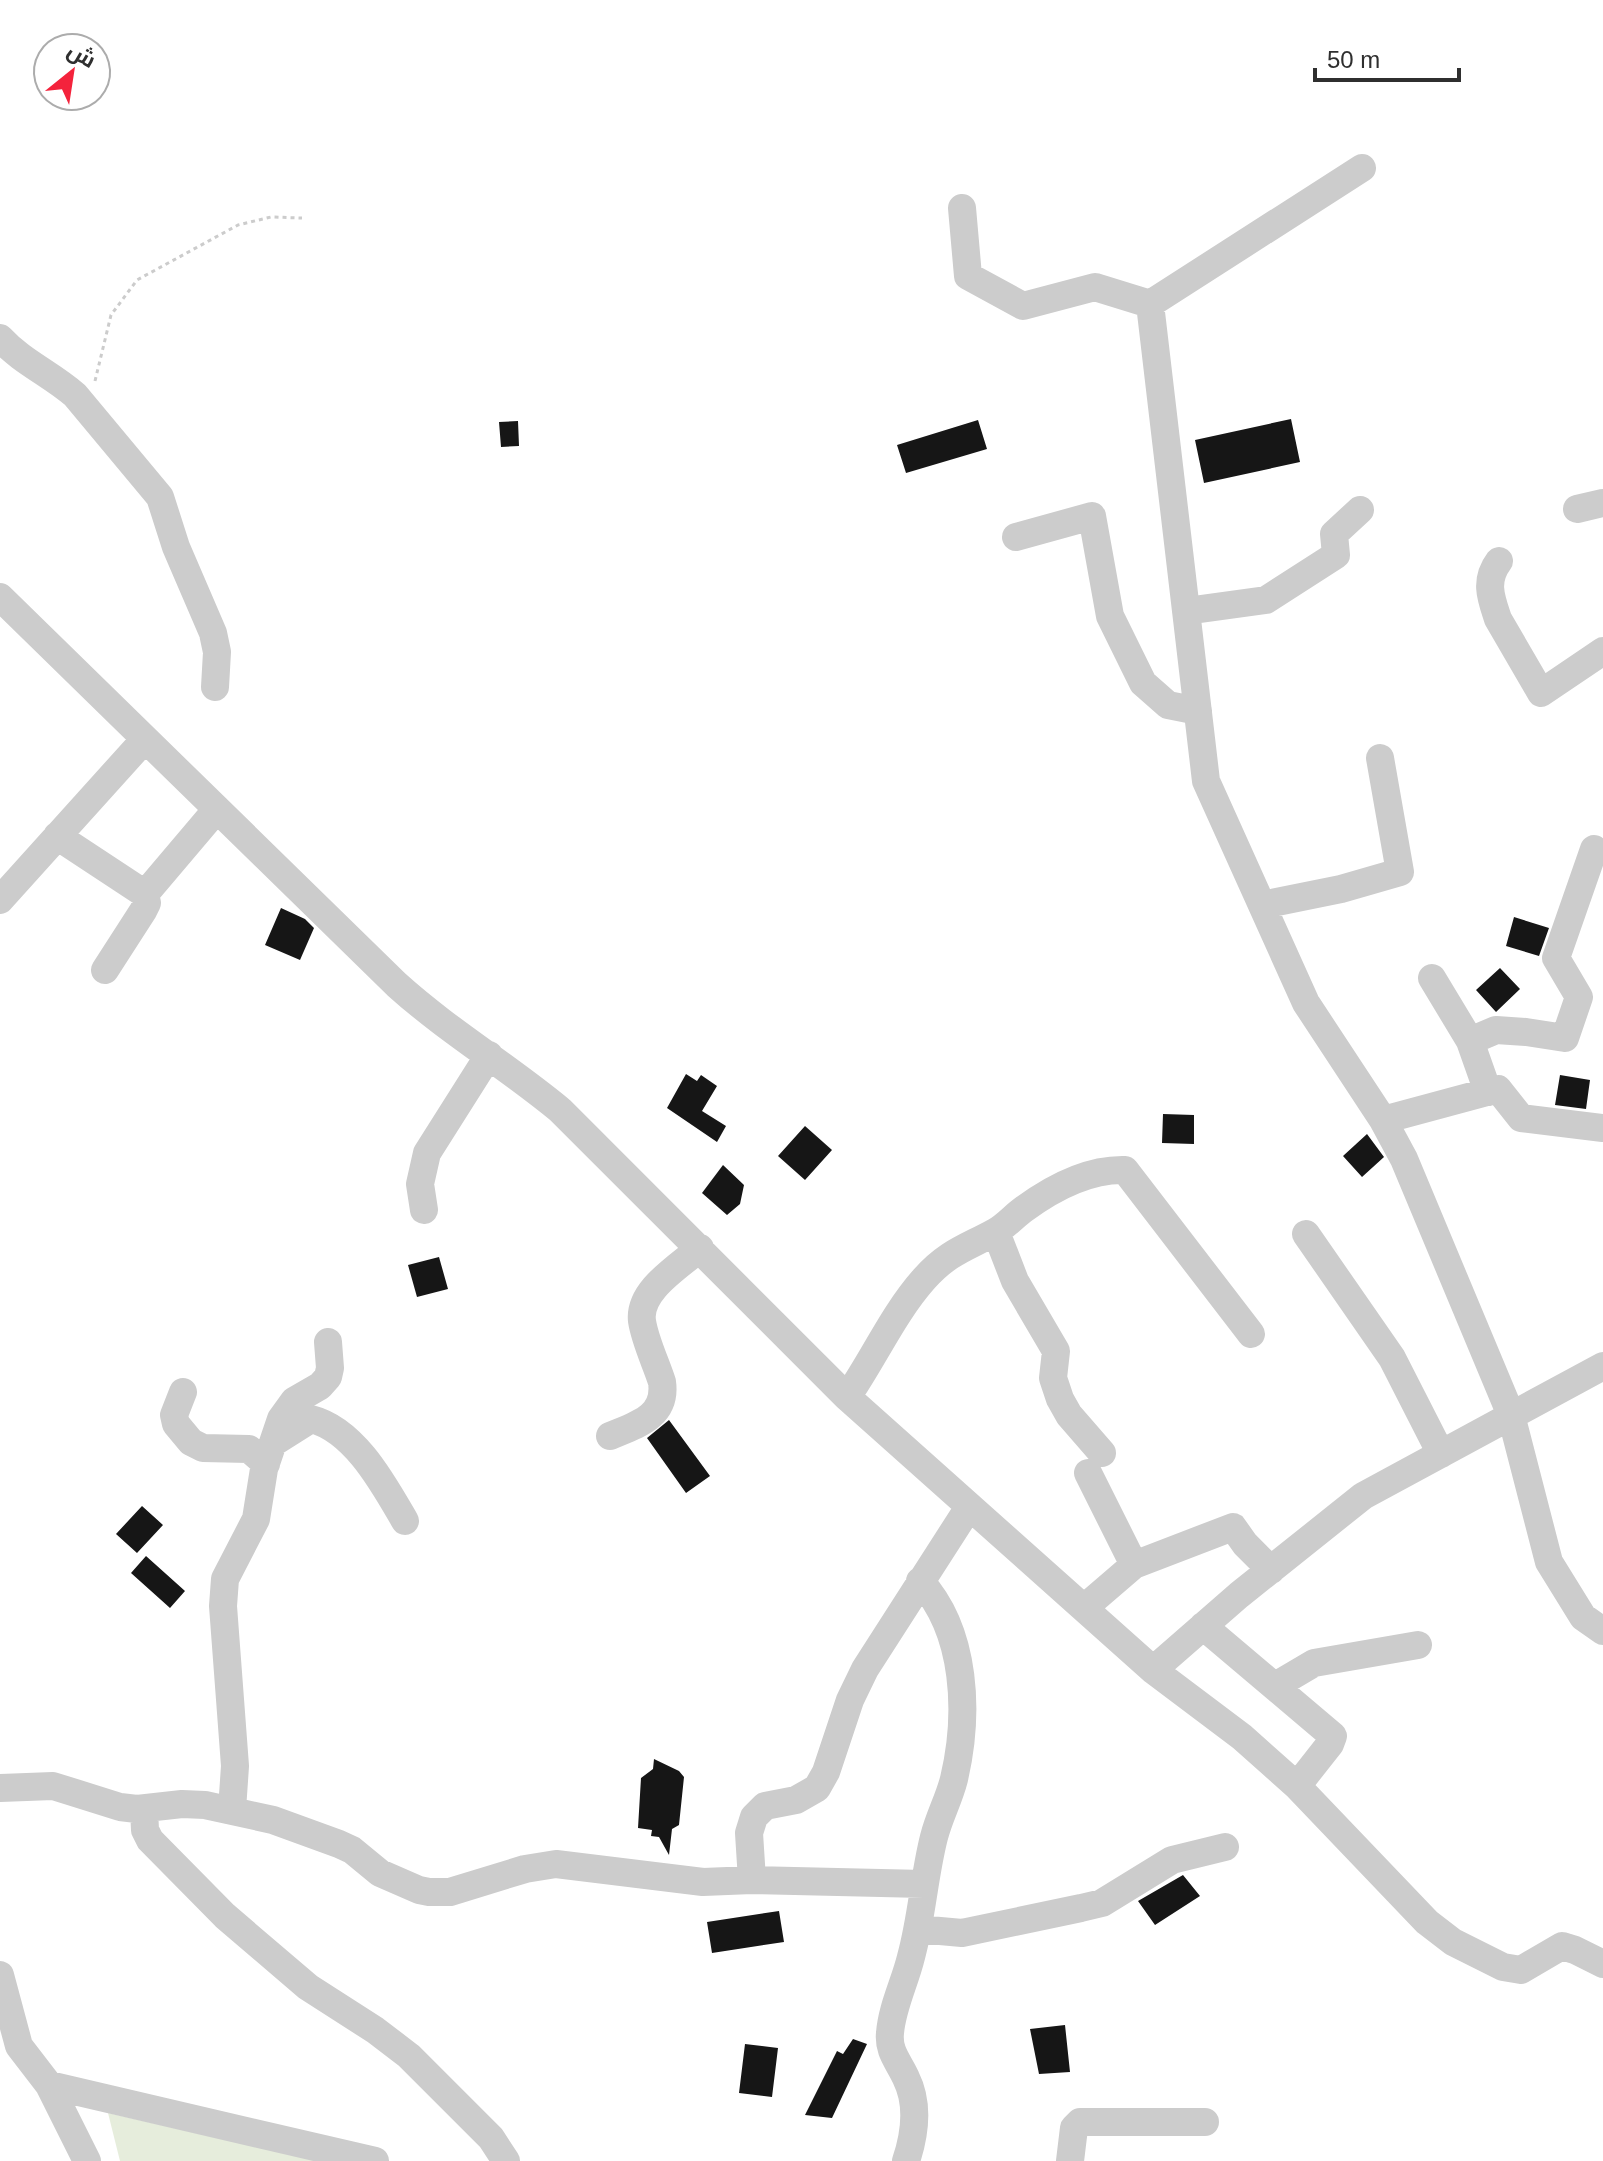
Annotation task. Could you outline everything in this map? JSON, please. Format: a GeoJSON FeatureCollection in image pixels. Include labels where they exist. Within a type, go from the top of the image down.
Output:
{"type":"FeatureCollection","features":[{"type":"Feature","properties":{"kind":"street"},"geometry":{"type":"LineString","coordinates":[[962,208],[968,276],[1023,306],[1095,287],[1150,304],[1362,168]]}},
{"type":"Feature","properties":{"kind":"street"},"geometry":{"type":"LineString","coordinates":[[1150,304],[1206,781],[1306,1003],[1383,1120],[1404,1159],[1511,1415],[1549,1562],[1583,1617],[1603,1631]]}},
{"type":"Feature","properties":{"kind":"street"},"geometry":{"type":"LineString","coordinates":[[0,338],[24,361],[59,381],[75,395],[160,497],[176,547],[213,633],[217,652],[215,687]]}},
{"type":"Feature","properties":{"kind":"street"},"geometry":{"type":"LineString","coordinates":[[1186,611],[1266,600],[1336,555],[1334,534],[1360,510]]}},
{"type":"Feature","properties":{"kind":"street"},"geometry":{"type":"LineString","coordinates":[[1016,537],[1092,516],[1110,616],[1143,683],[1168,705],[1198,711]]}},
{"type":"Feature","properties":{"kind":"street"},"geometry":{"type":"LineString","coordinates":[[1499,561],[1489,579],[1494,608],[1541,693],[1603,651]]}},
{"type":"Feature","properties":{"kind":"street"},"geometry":{"type":"LineString","coordinates":[[0,597],[397,985],[433,1017],[489,1055],[560,1110],[847,1397],[1153,1670],[1242,1737],[1297,1786],[1427,1922],[1453,1942],[1503,1967],[1521,1970],[1534,1964],[1548,1951],[1562,1946],[1603,1964]]}},
{"type":"Feature","properties":{"kind":"street"},"geometry":{"type":"LineString","coordinates":[[0,900],[145,739]]}},
{"type":"Feature","properties":{"kind":"street"},"geometry":{"type":"LineString","coordinates":[[1262,905],[1341,889],[1400,872],[1380,758]]}},
{"type":"Feature","properties":{"kind":"street"},"geometry":{"type":"LineString","coordinates":[[145,894],[217,809]]}},
{"type":"Feature","properties":{"kind":"street"},"geometry":{"type":"LineString","coordinates":[[57,836],[145,894],[147,903],[143,911],[105,970]]}},
{"type":"Feature","properties":{"kind":"street"},"geometry":{"type":"LineString","coordinates":[[1470,1041],[1496,1030],[1565,1038],[1579,997],[1556,958],[1594,849]]}},
{"type":"Feature","properties":{"kind":"street"},"geometry":{"type":"LineString","coordinates":[[1432,978],[1470,1041],[1488,1092]]}},
{"type":"Feature","properties":{"kind":"street"},"geometry":{"type":"LineString","coordinates":[[424,1210],[420,1184],[427,1153],[489,1055]]}},
{"type":"Feature","properties":{"kind":"street"},"geometry":{"type":"LineString","coordinates":[[1383,1120],[1498,1089],[1521,1118],[1603,1128]]}},
{"type":"Feature","properties":{"kind":"street"},"geometry":{"type":"LineString","coordinates":[[847,1397],[901,1308],[925,1278],[960,1248],[996,1232],[1024,1209],[1068,1182],[1109,1170],[1125,1170],[1251,1334]]}},
{"type":"Feature","properties":{"kind":"street"},"geometry":{"type":"LineString","coordinates":[[996,1232],[1015,1281],[1056,1351],[1053,1378],[1060,1399],[1095,1463],[1134,1565]]}},
{"type":"Feature","properties":{"kind":"street"},"geometry":{"type":"LineString","coordinates":[[1306,1234],[1392,1358],[1441,1454]]}},
{"type":"Feature","properties":{"kind":"street"},"geometry":{"type":"LineString","coordinates":[[610,1436],[648,1419],[660,1404],[664,1393],[642,1321],[643,1308],[657,1286],[700,1248]]}},
{"type":"Feature","properties":{"kind":"street"},"geometry":{"type":"LineString","coordinates":[[232,1810],[235,1766],[223,1589],[229,1560],[256,1519],[269,1454],[286,1410],[328,1377],[328,1342]]}},
{"type":"Feature","properties":{"kind":"street"},"geometry":{"type":"LineString","coordinates":[[1153,1670],[1363,1496],[1603,1366]]}},
{"type":"Feature","properties":{"kind":"street"},"geometry":{"type":"LineString","coordinates":[[183,1392],[174,1415],[176,1424],[191,1442],[203,1448],[249,1449],[269,1454]]}},
{"type":"Feature","properties":{"kind":"street"},"geometry":{"type":"LineString","coordinates":[[269,1454],[311,1419],[331,1426],[368,1462],[405,1521]]}},
{"type":"Feature","properties":{"kind":"street"},"geometry":{"type":"LineString","coordinates":[[752,1880],[749,1833],[754,1817],[765,1806],[796,1800],[817,1788],[826,1772],[856,1684],[969,1507]]}},
{"type":"Feature","properties":{"kind":"street"},"geometry":{"type":"LineString","coordinates":[[1084,1608],[1134,1565],[1233,1527],[1271,1570]]}},
{"type":"Feature","properties":{"kind":"street"},"geometry":{"type":"LineString","coordinates":[[907,2161],[915,2108],[906,2077],[890,2045],[890,2030],[918,1929],[935,1833],[954,1778],[962,1736],[963,1703],[957,1661],[948,1630],[930,1591],[920,1581]]}},
{"type":"Feature","properties":{"kind":"street"},"geometry":{"type":"LineString","coordinates":[[1203,1626],[1333,1736],[1297,1786]]}},
{"type":"Feature","properties":{"kind":"street"},"geometry":{"type":"LineString","coordinates":[[1275,1686],[1314,1663],[1418,1645]]}},
{"type":"Feature","properties":{"kind":"street"},"geometry":{"type":"LineString","coordinates":[[0,1788],[53,1786],[120,1807],[144,1809],[193,1804],[232,1810],[289,1825],[339,1844],[396,1881],[429,1892],[450,1892],[525,1869],[556,1864],[703,1882],[752,1880],[924,1884]]}},
{"type":"Feature","properties":{"kind":"street"},"geometry":{"type":"LineString","coordinates":[[144,1809],[145,1830],[150,1840],[199,1892],[308,1987],[409,2056],[491,2138],[506,2161]]}},
{"type":"Feature","properties":{"kind":"street"},"geometry":{"type":"LineString","coordinates":[[918,1929],[962,1933],[1102,1903],[1163,1864],[1182,1856],[1225,1847]]}},
{"type":"Feature","properties":{"kind":"street"},"geometry":{"type":"LineString","coordinates":[[0,1975],[10,2043],[49,2085],[87,2161]]}},
{"type":"Feature","properties":{"kind":"street"},"geometry":{"type":"LineString","coordinates":[[49,2085],[375,2161]]}},
{"type":"Feature","properties":{"kind":"street"},"geometry":{"type":"LineString","coordinates":[[1070,2161],[1074,2128],[1080,2122],[1205,2122]]}},
{"type":"Feature","properties":{"kind":"path"},"geometry":{"type":"LineString","coordinates":[[88,412],[111,315],[137,280],[238,225],[271,217],[302,218]]}},
{"type":"Feature","properties":{"kind":"green space"},"geometry":{"type":"Polygon","coordinates":[[[108,2113],[318,2161],[120,2161],[108,2113]]]}},
{"type":"Feature","properties":{"kind":"building"},"geometry":{"type":"Polygon","coordinates":[[[1291,419],[1300,462],[1204,483],[1195,440],[1291,419]]]}},
{"type":"Feature","properties":{"kind":"building"},"geometry":{"type":"Polygon","coordinates":[[[978,420],[987,449],[906,473],[897,445],[978,420]]]}},
{"type":"Feature","properties":{"kind":"building"},"geometry":{"type":"Polygon","coordinates":[[[518,421],[519,446],[501,447],[499,422],[518,421]]]}},
{"type":"Feature","properties":{"kind":"building"},"geometry":{"type":"Polygon","coordinates":[[[281,908],[305,919],[314,928],[300,960],[265,945],[281,908]]]}},
{"type":"Feature","properties":{"kind":"building"},"geometry":{"type":"Polygon","coordinates":[[[1514,917],[1549,928],[1539,956],[1506,946],[1514,917]]]}},
{"type":"Feature","properties":{"kind":"building"},"geometry":{"type":"Polygon","coordinates":[[[1500,968],[1520,989],[1496,1012],[1476,990],[1500,968]]]}},
{"type":"Feature","properties":{"kind":"building"},"geometry":{"type":"Polygon","coordinates":[[[686,1074],[697,1081],[701,1075],[717,1086],[702,1111],[726,1126],[717,1142],[667,1108],[686,1074]]]}},
{"type":"Feature","properties":{"kind":"building"},"geometry":{"type":"Polygon","coordinates":[[[1560,1075],[1590,1080],[1586,1109],[1555,1105],[1560,1075]]]}},
{"type":"Feature","properties":{"kind":"building"},"geometry":{"type":"Polygon","coordinates":[[[1163,1114],[1194,1115],[1194,1144],[1162,1143],[1163,1114]]]}},
{"type":"Feature","properties":{"kind":"building"},"geometry":{"type":"Polygon","coordinates":[[[805,1126],[832,1150],[805,1180],[778,1156],[805,1126]]]}},
{"type":"Feature","properties":{"kind":"building"},"geometry":{"type":"Polygon","coordinates":[[[1367,1134],[1384,1157],[1362,1177],[1343,1156],[1367,1134]]]}},
{"type":"Feature","properties":{"kind":"building"},"geometry":{"type":"Polygon","coordinates":[[[723,1165],[744,1185],[740,1204],[727,1215],[702,1193],[723,1165]]]}},
{"type":"Feature","properties":{"kind":"building"},"geometry":{"type":"Polygon","coordinates":[[[439,1257],[448,1289],[417,1297],[408,1265],[439,1257]]]}},
{"type":"Feature","properties":{"kind":"building"},"geometry":{"type":"Polygon","coordinates":[[[669,1420],[710,1476],[686,1493],[647,1438],[669,1420]]]}},
{"type":"Feature","properties":{"kind":"building"},"geometry":{"type":"Polygon","coordinates":[[[142,1506],[163,1525],[137,1553],[116,1534],[142,1506]]]}},
{"type":"Feature","properties":{"kind":"building"},"geometry":{"type":"Polygon","coordinates":[[[146,1556],[185,1591],[170,1608],[131,1573],[146,1556]]]}},
{"type":"Feature","properties":{"kind":"building"},"geometry":{"type":"Polygon","coordinates":[[[654,1759],[679,1771],[684,1777],[679,1825],[672,1829],[669,1855],[659,1837],[651,1836],[652,1830],[638,1828],[641,1778],[653,1769],[654,1759]]]}},
{"type":"Feature","properties":{"kind":"building"},"geometry":{"type":"Polygon","coordinates":[[[1183,1875],[1200,1896],[1155,1925],[1138,1901],[1183,1875]]]}},
{"type":"Feature","properties":{"kind":"building"},"geometry":{"type":"Polygon","coordinates":[[[779,1911],[784,1942],[712,1953],[707,1922],[779,1911]]]}},
{"type":"Feature","properties":{"kind":"building"},"geometry":{"type":"Polygon","coordinates":[[[1065,2025],[1070,2072],[1039,2074],[1030,2029],[1065,2025]]]}},
{"type":"Feature","properties":{"kind":"building"},"geometry":{"type":"Polygon","coordinates":[[[853,2039],[867,2044],[832,2118],[805,2115],[837,2051],[843,2054],[853,2039]]]}},
{"type":"Feature","properties":{"kind":"building"},"geometry":{"type":"Polygon","coordinates":[[[745,2044],[778,2048],[772,2097],[739,2093],[745,2044]]]}}]}
